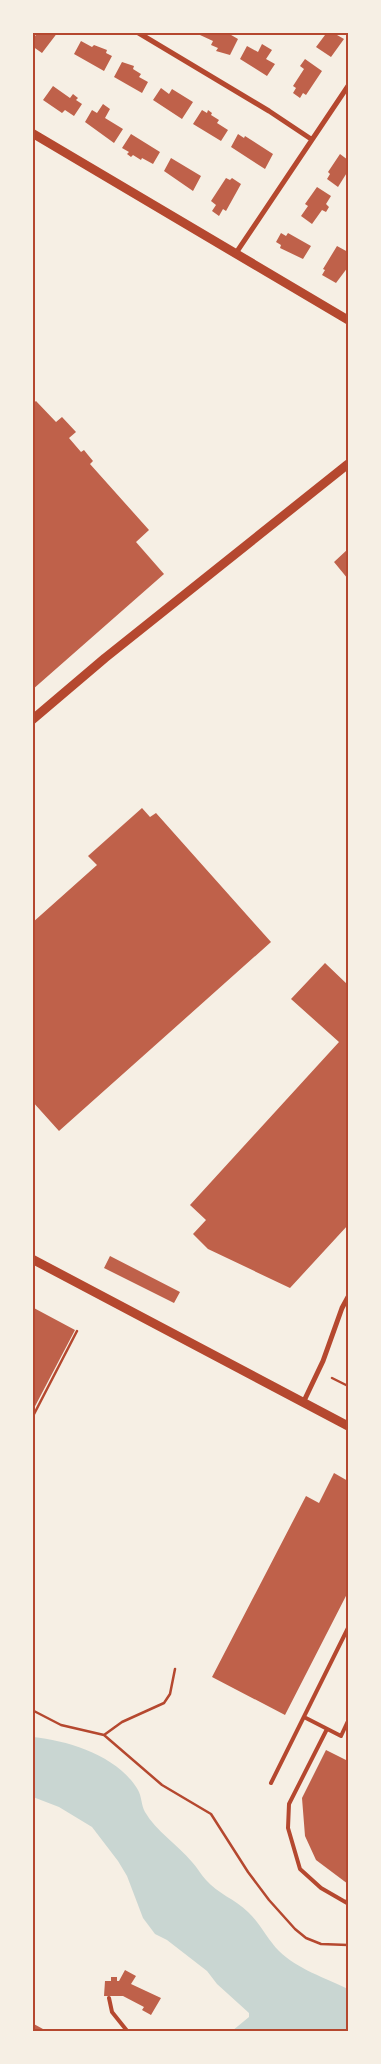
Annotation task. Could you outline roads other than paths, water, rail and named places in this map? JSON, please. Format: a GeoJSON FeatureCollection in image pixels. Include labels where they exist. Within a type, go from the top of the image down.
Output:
{"type":"FeatureCollection","features":[{"type":"Feature","properties":{"kind":"street"},"geometry":{"type":"LineString","coordinates":[[137,32],[269,110],[311,139]]}},
{"type":"Feature","properties":{"kind":"street"},"geometry":{"type":"LineString","coordinates":[[236,253],[348,86]]}},
{"type":"Feature","properties":{"kind":"street"},"geometry":{"type":"LineString","coordinates":[[32,133],[348,320]]}},
{"type":"Feature","properties":{"kind":"street"},"geometry":{"type":"LineString","coordinates":[[32,720],[105,658],[348,464]]}},
{"type":"Feature","properties":{"kind":"street"},"geometry":{"type":"LineString","coordinates":[[32,1259],[348,1426]]}},
{"type":"Feature","properties":{"kind":"street"},"geometry":{"type":"LineString","coordinates":[[303,1403],[323,1361],[342,1308],[348,1297]]}},
{"type":"Feature","properties":{"kind":"lane"},"geometry":{"type":"LineString","coordinates":[[270,1783],[348,1628]]}},
{"type":"Feature","properties":{"kind":"lane"},"geometry":{"type":"LineString","coordinates":[[304,1717],[341,1736],[348,1721]]}},
{"type":"Feature","properties":{"kind":"lane"},"geometry":{"type":"LineString","coordinates":[[327,1729],[289,1804],[288,1828],[300,1869],[321,1888],[347,1903],[348,1899]]}},
{"type":"Feature","properties":{"kind":"lane"},"geometry":{"type":"LineString","coordinates":[[109,1998],[112,2012],[128,2032]]}}]}
